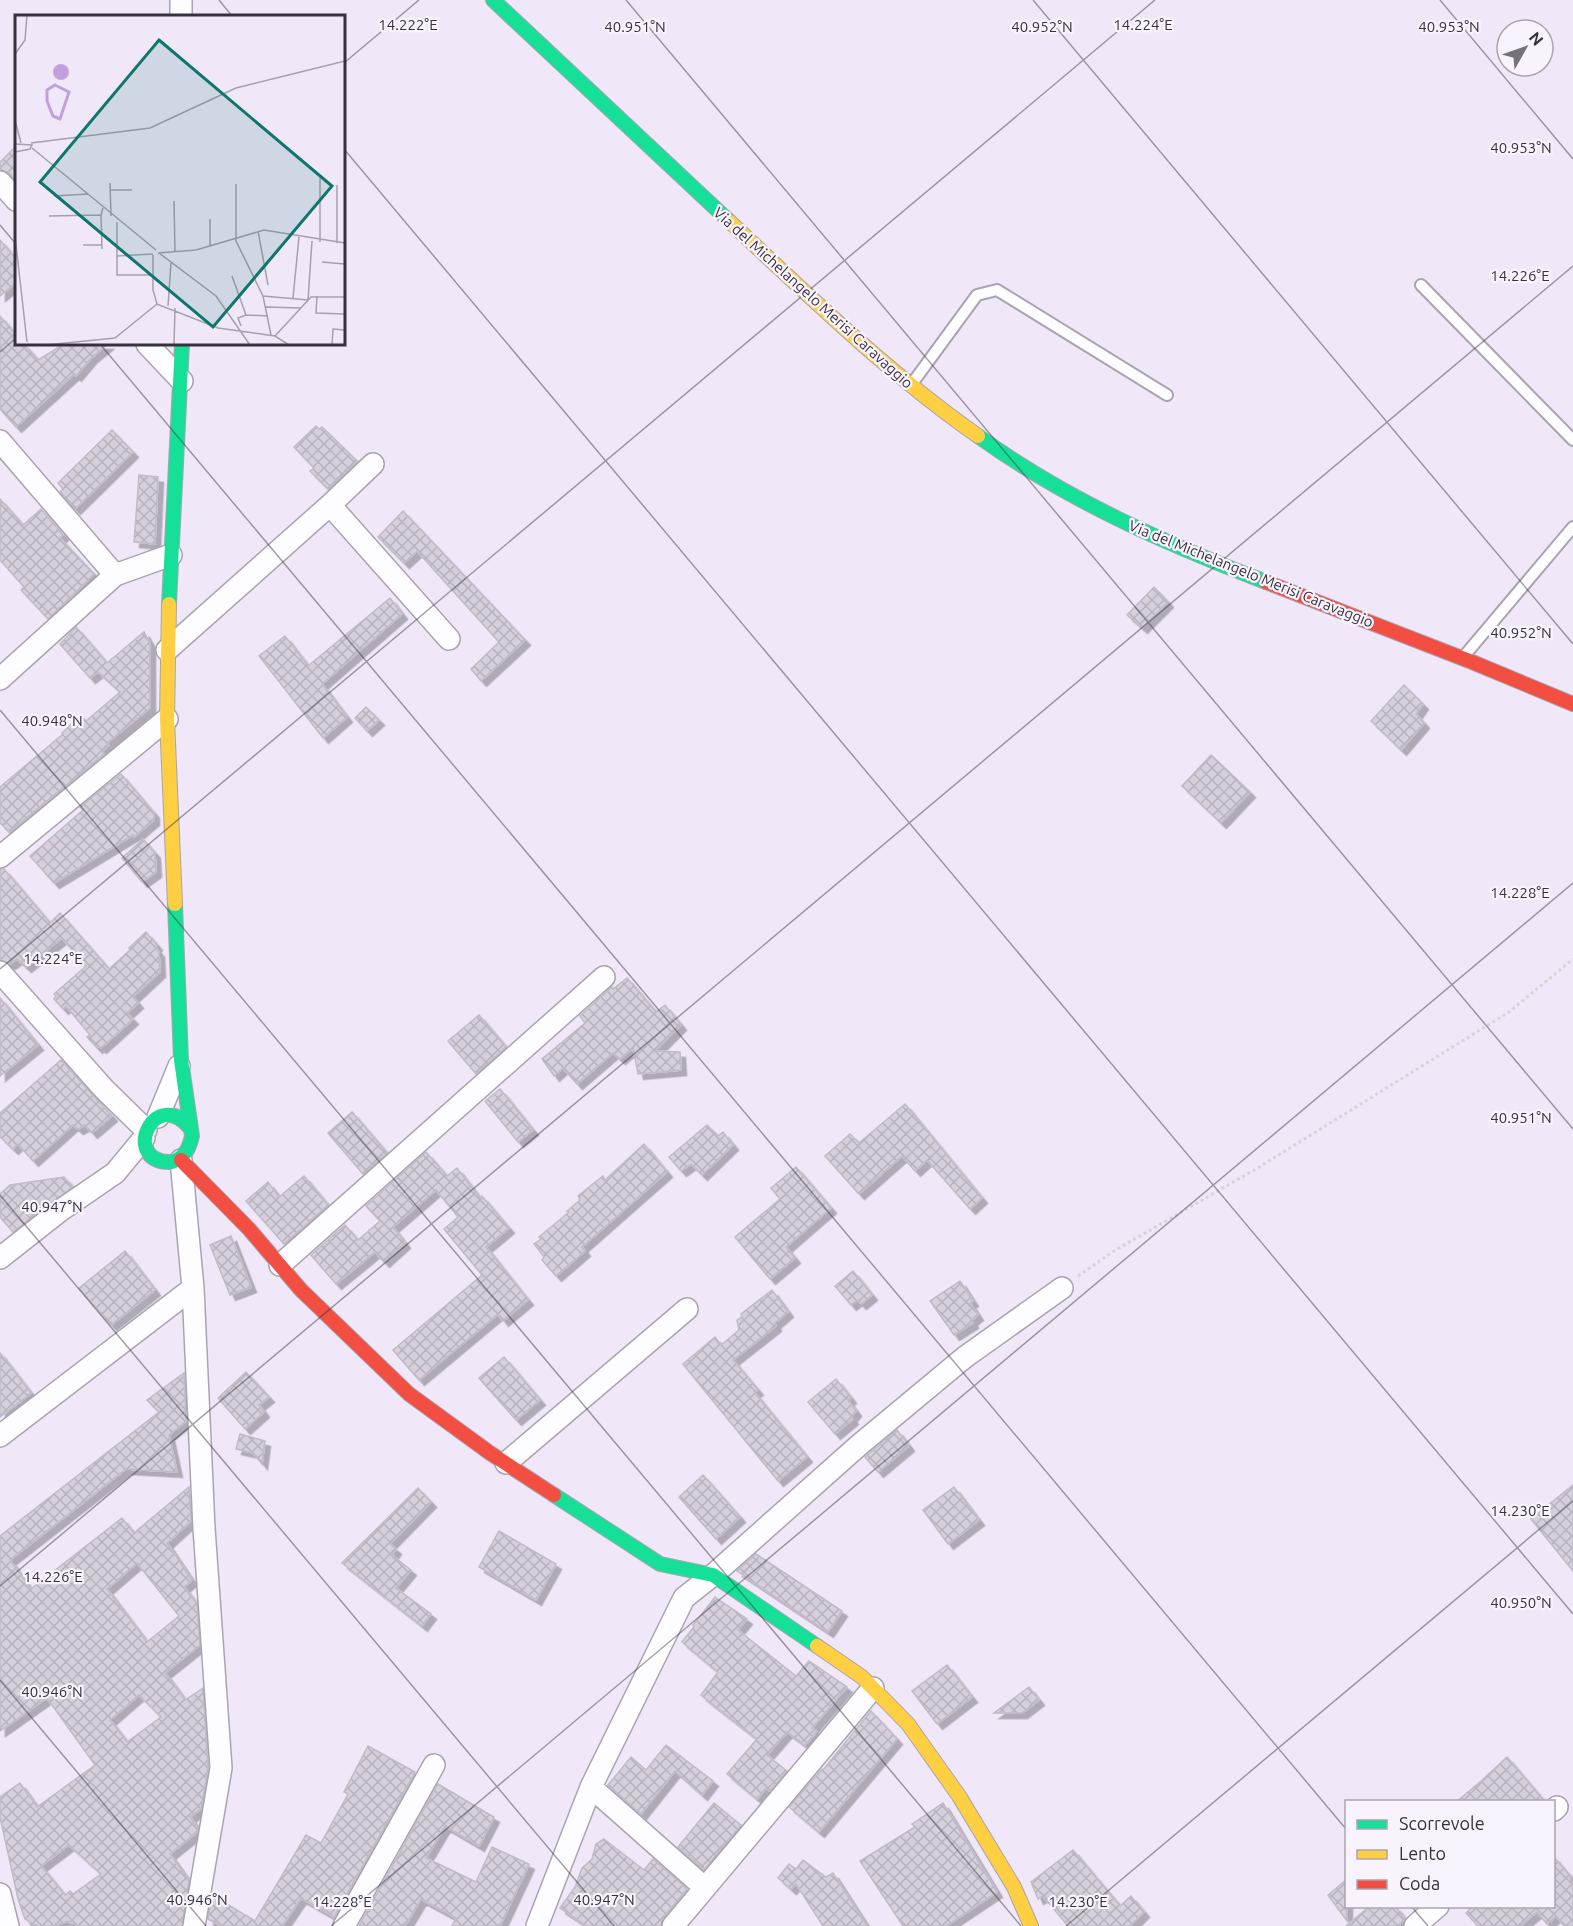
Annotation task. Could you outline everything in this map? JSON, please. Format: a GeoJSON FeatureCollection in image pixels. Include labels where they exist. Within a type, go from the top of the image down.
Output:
{"type":"FeatureCollection","features":[{"type":"Feature","properties":{"kind":"street","name":"Via del Michelangelo Merisi Caravaggio"},"geometry":{"type":"LineString","coordinates":[[492,0],[856,341],[909,387],[1012,460],[1058,488],[1137,530],[1573,704]]}},
{"type":"Feature","properties":{"kind":"street"},"geometry":{"type":"LineString","coordinates":[[0,182],[15,199]]}},
{"type":"Feature","properties":{"kind":"street"},"geometry":{"type":"LineString","coordinates":[[148,345],[182,381]]}},
{"type":"Feature","properties":{"kind":"street"},"geometry":{"type":"LineString","coordinates":[[115,1173],[170,1161],[189,1153],[192,1145],[181,1060],[167,719],[167,650],[182,345]]}},
{"type":"Feature","properties":{"kind":"street"},"geometry":{"type":"LineString","coordinates":[[0,441],[115,575]]}},
{"type":"Feature","properties":{"kind":"street"},"geometry":{"type":"LineString","coordinates":[[167,650],[373,464]]}},
{"type":"Feature","properties":{"kind":"street"},"geometry":{"type":"LineString","coordinates":[[330,505],[449,639]]}},
{"type":"Feature","properties":{"kind":"street"},"geometry":{"type":"LineString","coordinates":[[0,679],[115,575],[171,555]]}},
{"type":"Feature","properties":{"kind":"street"},"geometry":{"type":"LineString","coordinates":[[0,857],[167,719]]}},
{"type":"Feature","properties":{"kind":"street"},"geometry":{"type":"LineString","coordinates":[[0,972],[104,1089],[150,1129]]}},
{"type":"Feature","properties":{"kind":"street"},"geometry":{"type":"LineString","coordinates":[[280,1265],[604,976]]}},
{"type":"Feature","properties":{"kind":"street"},"geometry":{"type":"LineString","coordinates":[[4,1248],[115,1173],[150,1129],[170,1092],[181,1060]]}},
{"type":"Feature","properties":{"kind":"street"},"geometry":{"type":"LineString","coordinates":[[190,1128],[183,1120],[166,1115],[150,1129],[146,1147],[149,1152],[170,1161],[249,1229],[301,1290],[409,1394],[506,1463],[660,1564],[713,1575],[862,1677],[908,1724],[959,1796],[1014,1887],[1031,1926]]}},
{"type":"Feature","properties":{"kind":"street"},"geometry":{"type":"LineString","coordinates":[[170,1161],[193,1288],[204,1528],[221,1768],[194,1926]]}},
{"type":"Feature","properties":{"kind":"street"},"geometry":{"type":"LineString","coordinates":[[537,1926],[591,1787],[684,1598],[858,1446],[965,1357],[1062,1287]]}},
{"type":"Feature","properties":{"kind":"street"},"geometry":{"type":"LineString","coordinates":[[0,1436],[193,1288]]}},
{"type":"Feature","properties":{"kind":"street"},"geometry":{"type":"LineString","coordinates":[[506,1463],[687,1309]]}},
{"type":"Feature","properties":{"kind":"street"},"geometry":{"type":"LineString","coordinates":[[673,1926],[873,1688]]}},
{"type":"Feature","properties":{"kind":"street"},"geometry":{"type":"LineString","coordinates":[[344,1926],[434,1765]]}},
{"type":"Feature","properties":{"kind":"street"},"geometry":{"type":"LineString","coordinates":[[591,1787],[705,1888]]}},
{"type":"Feature","properties":{"kind":"street"},"geometry":{"type":"LineString","coordinates":[[0,1894],[8,1926]]}},
{"type":"Feature","properties":{"kind":"street"},"geometry":{"type":"LineString","coordinates":[[1415,1926],[1436,1908]]}},
{"type":"Feature","properties":{"kind":"lane"},"geometry":{"type":"LineString","coordinates":[[1421,285],[1573,440]]}},
{"type":"Feature","properties":{"kind":"lane"},"geometry":{"type":"LineString","coordinates":[[909,387],[977,295],[997,290],[1167,395]]}},
{"type":"Feature","properties":{"kind":"lane"},"geometry":{"type":"LineString","coordinates":[[1462,658],[1573,527]]}},
{"type":"Feature","properties":{"kind":"path"},"geometry":{"type":"LineString","coordinates":[[1062,1287],[1114,1251],[1256,1169],[1509,1012],[1573,959]]}},
{"type":"Feature","properties":{"kind":"building"},"geometry":{"type":"Polygon","coordinates":[[[15,147],[15,180],[9,173],[0,170],[0,162],[15,147]]]}},
{"type":"Feature","properties":{"kind":"building"},"geometry":{"type":"Polygon","coordinates":[[[0,240],[15,258],[15,284],[0,296],[0,240]]]}},
{"type":"Feature","properties":{"kind":"building"},"geometry":{"type":"Polygon","coordinates":[[[0,316],[15,334],[15,345],[25,345],[38,360],[62,345],[107,345],[91,358],[76,376],[74,374],[16,427],[0,409],[0,316]]]}},
{"type":"Feature","properties":{"kind":"building"},"geometry":{"type":"Polygon","coordinates":[[[316,426],[319,429],[322,427],[357,461],[328,489],[310,471],[314,468],[294,447],[316,426]]]}},
{"type":"Feature","properties":{"kind":"building"},"geometry":{"type":"Polygon","coordinates":[[[112,430],[133,452],[75,509],[60,492],[63,489],[58,483],[112,430]]]}},
{"type":"Feature","properties":{"kind":"building"},"geometry":{"type":"Polygon","coordinates":[[[139,475],[158,477],[155,544],[134,542],[139,475]]]}},
{"type":"Feature","properties":{"kind":"building"},"geometry":{"type":"Polygon","coordinates":[[[0,499],[23,525],[41,509],[63,535],[60,538],[94,574],[48,619],[21,590],[24,587],[0,560],[0,499]]]}},
{"type":"Feature","properties":{"kind":"building"},"geometry":{"type":"Polygon","coordinates":[[[403,511],[525,640],[481,681],[471,669],[499,642],[417,551],[404,563],[378,537],[403,511]]]}},
{"type":"Feature","properties":{"kind":"building"},"geometry":{"type":"Polygon","coordinates":[[[1154,587],[1168,602],[1142,628],[1127,615],[1154,587]]]}},
{"type":"Feature","properties":{"kind":"building"},"geometry":{"type":"Polygon","coordinates":[[[390,598],[402,614],[322,684],[347,717],[323,738],[259,656],[285,636],[308,666],[390,598]]]}},
{"type":"Feature","properties":{"kind":"building"},"geometry":{"type":"Polygon","coordinates":[[[76,627],[107,663],[144,632],[150,643],[150,708],[107,743],[109,745],[102,752],[104,754],[9,832],[0,823],[0,787],[63,734],[81,715],[86,721],[120,692],[98,672],[90,678],[60,644],[76,627]]]}},
{"type":"Feature","properties":{"kind":"building"},"geometry":{"type":"Polygon","coordinates":[[[1404,685],[1423,704],[1416,714],[1424,723],[1401,750],[1371,721],[1404,685]]]}},
{"type":"Feature","properties":{"kind":"building"},"geometry":{"type":"Polygon","coordinates":[[[366,707],[379,720],[367,731],[355,718],[366,707]]]}},
{"type":"Feature","properties":{"kind":"building"},"geometry":{"type":"Polygon","coordinates":[[[1211,755],[1250,792],[1221,823],[1182,786],[1211,755]]]}},
{"type":"Feature","properties":{"kind":"building"},"geometry":{"type":"Polygon","coordinates":[[[121,774],[154,813],[154,820],[134,837],[133,835],[54,883],[30,856],[83,810],[80,807],[121,774]]]}},
{"type":"Feature","properties":{"kind":"building"},"geometry":{"type":"Polygon","coordinates":[[[143,839],[155,853],[156,872],[142,882],[122,858],[143,839]]]}},
{"type":"Feature","properties":{"kind":"building"},"geometry":{"type":"Polygon","coordinates":[[[0,869],[4,869],[50,923],[60,913],[109,969],[146,932],[157,945],[155,947],[159,952],[160,972],[133,997],[138,1003],[127,1013],[133,1019],[101,1048],[99,1046],[97,1048],[87,1037],[90,1035],[66,1006],[63,1009],[54,999],[56,996],[54,994],[86,966],[62,938],[26,967],[17,959],[10,964],[0,960],[0,869]]]}},
{"type":"Feature","properties":{"kind":"building"},"geometry":{"type":"Polygon","coordinates":[[[627,978],[656,1012],[665,1005],[681,1025],[655,1051],[680,1052],[681,1070],[638,1074],[633,1048],[620,1059],[613,1053],[577,1084],[563,1068],[554,1076],[542,1059],[585,1023],[580,1016],[612,987],[613,989],[627,978]]]}},
{"type":"Feature","properties":{"kind":"building"},"geometry":{"type":"Polygon","coordinates":[[[0,998],[38,1045],[0,1076],[0,998]]]}},
{"type":"Feature","properties":{"kind":"building"},"geometry":{"type":"Polygon","coordinates":[[[479,1015],[506,1047],[476,1074],[448,1041],[479,1015]]]}},
{"type":"Feature","properties":{"kind":"building"},"geometry":{"type":"Polygon","coordinates":[[[61,1060],[112,1116],[92,1133],[85,1125],[78,1129],[73,1125],[33,1161],[18,1144],[13,1149],[0,1137],[0,1113],[61,1060]]]}},
{"type":"Feature","properties":{"kind":"building"},"geometry":{"type":"Polygon","coordinates":[[[500,1089],[533,1130],[518,1142],[485,1101],[500,1089]]]}},
{"type":"Feature","properties":{"kind":"building"},"geometry":{"type":"Polygon","coordinates":[[[905,1104],[982,1198],[970,1209],[927,1160],[915,1171],[902,1156],[859,1194],[825,1156],[850,1134],[859,1143],[905,1104]]]}},
{"type":"Feature","properties":{"kind":"building"},"geometry":{"type":"Polygon","coordinates":[[[352,1112],[387,1153],[363,1174],[328,1133],[352,1112]]]}},
{"type":"Feature","properties":{"kind":"building"},"geometry":{"type":"Polygon","coordinates":[[[707,1125],[718,1136],[723,1132],[733,1145],[702,1175],[691,1164],[681,1171],[669,1157],[707,1125]]]}},
{"type":"Feature","properties":{"kind":"building"},"geometry":{"type":"Polygon","coordinates":[[[644,1144],[667,1172],[582,1247],[585,1251],[556,1276],[542,1260],[544,1257],[534,1244],[580,1200],[578,1196],[603,1176],[605,1180],[644,1144]]]}},
{"type":"Feature","properties":{"kind":"building"},"geometry":{"type":"Polygon","coordinates":[[[426,1152],[447,1176],[457,1168],[480,1198],[482,1196],[509,1228],[486,1247],[528,1300],[503,1321],[498,1314],[419,1380],[393,1350],[482,1275],[444,1229],[458,1217],[436,1190],[393,1227],[405,1243],[384,1262],[375,1252],[336,1284],[311,1255],[345,1225],[358,1240],[380,1221],[366,1206],[426,1152]]]}},
{"type":"Feature","properties":{"kind":"building"},"geometry":{"type":"Polygon","coordinates":[[[796,1167],[831,1208],[786,1247],[795,1258],[770,1279],[735,1237],[780,1199],[771,1188],[796,1167]]]}},
{"type":"Feature","properties":{"kind":"building"},"geometry":{"type":"Polygon","coordinates":[[[304,1176],[328,1205],[284,1244],[246,1201],[268,1182],[279,1197],[304,1176]]]}},
{"type":"Feature","properties":{"kind":"building"},"geometry":{"type":"Polygon","coordinates":[[[64,1177],[73,1187],[13,1232],[0,1217],[0,1194],[10,1185],[64,1177]]]}},
{"type":"Feature","properties":{"kind":"building"},"geometry":{"type":"Polygon","coordinates":[[[231,1236],[251,1287],[230,1295],[210,1245],[231,1236]]]}},
{"type":"Feature","properties":{"kind":"building"},"geometry":{"type":"Polygon","coordinates":[[[125,1251],[155,1290],[111,1325],[79,1288],[125,1251]]]}},
{"type":"Feature","properties":{"kind":"building"},"geometry":{"type":"Polygon","coordinates":[[[853,1271],[872,1295],[861,1304],[857,1300],[851,1305],[835,1286],[853,1271]]]}},
{"type":"Feature","properties":{"kind":"building"},"geometry":{"type":"Polygon","coordinates":[[[960,1281],[973,1301],[970,1303],[978,1315],[972,1320],[973,1323],[954,1335],[930,1301],[960,1281]]]}},
{"type":"Feature","properties":{"kind":"building"},"geometry":{"type":"Polygon","coordinates":[[[772,1290],[788,1312],[775,1323],[776,1326],[733,1360],[758,1390],[754,1392],[807,1457],[778,1481],[683,1364],[715,1337],[721,1345],[739,1330],[737,1320],[742,1317],[741,1314],[772,1290]]]}},
{"type":"Feature","properties":{"kind":"building"},"geometry":{"type":"Polygon","coordinates":[[[0,1353],[31,1393],[0,1417],[0,1353]]]}},
{"type":"Feature","properties":{"kind":"building"},"geometry":{"type":"Polygon","coordinates":[[[504,1357],[540,1400],[516,1420],[479,1378],[504,1357]]]}},
{"type":"Feature","properties":{"kind":"building"},"geometry":{"type":"Polygon","coordinates":[[[246,1372],[269,1397],[259,1405],[264,1412],[245,1429],[218,1398],[246,1372]]]}},
{"type":"Feature","properties":{"kind":"building"},"geometry":{"type":"Polygon","coordinates":[[[184,1373],[186,1421],[169,1435],[177,1472],[126,1469],[10,1560],[31,1589],[122,1518],[134,1533],[189,1487],[191,1521],[167,1543],[192,1580],[184,1587],[197,1604],[200,1645],[165,1673],[185,1700],[203,1688],[208,1767],[201,1809],[190,1817],[198,1828],[197,1832],[170,1854],[189,1881],[182,1926],[77,1926],[68,1921],[54,1926],[37,1926],[25,1919],[18,1899],[0,1817],[0,1797],[20,1783],[37,1807],[95,1765],[47,1698],[0,1731],[0,1536],[159,1412],[147,1400],[184,1373]],[[137,1563],[107,1589],[147,1642],[179,1616],[137,1563]],[[139,1695],[110,1720],[127,1742],[161,1717],[139,1695]],[[69,1845],[41,1866],[65,1895],[70,1891],[73,1894],[101,1874],[69,1845]]]}},
{"type":"Feature","properties":{"kind":"building"},"geometry":{"type":"Polygon","coordinates":[[[836,1379],[851,1398],[848,1400],[856,1411],[851,1417],[853,1419],[835,1434],[808,1402],[836,1379]]]}},
{"type":"Feature","properties":{"kind":"building"},"geometry":{"type":"Polygon","coordinates":[[[897,1430],[909,1446],[878,1472],[865,1457],[897,1430]]]}},
{"type":"Feature","properties":{"kind":"building"},"geometry":{"type":"Polygon","coordinates":[[[240,1434],[265,1441],[262,1464],[253,1453],[236,1449],[240,1434]]]}},
{"type":"Feature","properties":{"kind":"building"},"geometry":{"type":"Polygon","coordinates":[[[703,1475],[740,1517],[716,1539],[679,1497],[703,1475]]]}},
{"type":"Feature","properties":{"kind":"building"},"geometry":{"type":"Polygon","coordinates":[[[1573,1485],[1573,1571],[1531,1519],[1573,1485]]]}},
{"type":"Feature","properties":{"kind":"building"},"geometry":{"type":"Polygon","coordinates":[[[954,1487],[979,1520],[948,1544],[923,1510],[954,1487]]]}},
{"type":"Feature","properties":{"kind":"building"},"geometry":{"type":"Polygon","coordinates":[[[418,1488],[431,1502],[390,1544],[396,1549],[392,1555],[411,1570],[396,1588],[431,1614],[422,1626],[342,1563],[418,1488]]]}},
{"type":"Feature","properties":{"kind":"building"},"geometry":{"type":"Polygon","coordinates":[[[499,1531],[556,1564],[536,1600],[479,1567],[499,1531]]]}},
{"type":"Feature","properties":{"kind":"building"},"geometry":{"type":"Polygon","coordinates":[[[756,1554],[842,1611],[828,1632],[737,1571],[756,1554]]]}},
{"type":"Feature","properties":{"kind":"building"},"geometry":{"type":"Polygon","coordinates":[[[715,1597],[747,1619],[738,1630],[796,1676],[809,1661],[847,1687],[812,1728],[817,1731],[805,1745],[787,1732],[767,1755],[787,1771],[770,1791],[766,1788],[757,1799],[727,1774],[757,1739],[701,1695],[718,1672],[682,1642],[715,1597]]]}},
{"type":"Feature","properties":{"kind":"building"},"geometry":{"type":"Polygon","coordinates":[[[947,1665],[972,1697],[937,1724],[912,1691],[947,1665]]]}},
{"type":"Feature","properties":{"kind":"building"},"geometry":{"type":"Polygon","coordinates":[[[1029,1687],[1039,1700],[1022,1713],[994,1713],[1029,1687]]]}},
{"type":"Feature","properties":{"kind":"building"},"geometry":{"type":"Polygon","coordinates":[[[871,1711],[897,1739],[819,1832],[789,1807],[823,1770],[871,1711]]]}},
{"type":"Feature","properties":{"kind":"building"},"geometry":{"type":"Polygon","coordinates":[[[666,1745],[713,1781],[702,1795],[675,1771],[641,1814],[608,1785],[631,1757],[646,1770],[666,1745]]]}},
{"type":"Feature","properties":{"kind":"building"},"geometry":{"type":"Polygon","coordinates":[[[368,1746],[415,1772],[334,1917],[301,1898],[282,1926],[221,1926],[208,1919],[212,1895],[255,1921],[306,1835],[321,1843],[348,1794],[344,1792],[368,1746]]]}},
{"type":"Feature","properties":{"kind":"building"},"geometry":{"type":"Polygon","coordinates":[[[1507,1757],[1543,1800],[1458,1800],[1507,1757]]]}},
{"type":"Feature","properties":{"kind":"building"},"geometry":{"type":"Polygon","coordinates":[[[438,1784],[494,1817],[479,1846],[445,1826],[426,1858],[476,1882],[492,1847],[529,1864],[500,1926],[452,1926],[456,1918],[421,1899],[405,1926],[359,1926],[438,1784]]]}},
{"type":"Feature","properties":{"kind":"building"},"geometry":{"type":"Polygon","coordinates":[[[714,1803],[741,1825],[704,1870],[678,1847],[714,1803]]]}},
{"type":"Feature","properties":{"kind":"building"},"geometry":{"type":"Polygon","coordinates":[[[943,1803],[997,1892],[946,1926],[903,1926],[860,1861],[915,1827],[912,1824],[943,1803]]]}},
{"type":"Feature","properties":{"kind":"building"},"geometry":{"type":"Polygon","coordinates":[[[604,1839],[644,1870],[653,1859],[687,1889],[663,1918],[661,1926],[587,1926],[560,1908],[575,1887],[582,1868],[592,1859],[596,1844],[604,1839]]]}},
{"type":"Feature","properties":{"kind":"building"},"geometry":{"type":"Polygon","coordinates":[[[1073,1850],[1120,1906],[1131,1896],[1144,1912],[1130,1926],[1068,1926],[1043,1896],[1038,1899],[1031,1882],[1073,1850]]]}},
{"type":"Feature","properties":{"kind":"building"},"geometry":{"type":"Polygon","coordinates":[[[1555,1858],[1569,1875],[1573,1887],[1573,1926],[1564,1926],[1556,1916],[1547,1924],[1537,1912],[1520,1926],[1478,1926],[1466,1913],[1471,1908],[1555,1908],[1555,1858]]]}},
{"type":"Feature","properties":{"kind":"building"},"geometry":{"type":"Polygon","coordinates":[[[803,1860],[826,1877],[833,1873],[867,1926],[823,1926],[796,1884],[791,1889],[778,1878],[789,1864],[796,1869],[803,1860]]]}},
{"type":"Feature","properties":{"kind":"building"},"geometry":{"type":"Polygon","coordinates":[[[1345,1881],[1347,1921],[1328,1895],[1345,1881]]]}},
{"type":"Feature","properties":{"kind":"building"},"geometry":{"type":"Polygon","coordinates":[[[1368,1908],[1397,1908],[1405,1919],[1397,1926],[1346,1926],[1368,1908]]]}},
{"type":"Feature","properties":{"kind":"traffic: fast"},"geometry":{"type":"LineString","coordinates":[[493,0],[729,221]]}},
{"type":"Feature","properties":{"kind":"traffic: fast"},"geometry":{"type":"LineString","coordinates":[[169,604],[182,345]]}},
{"type":"Feature","properties":{"kind":"traffic: fast"},"geometry":{"type":"LineString","coordinates":[[978,436],[1081,500],[1190,552],[1266,582]]}},
{"type":"Feature","properties":{"kind":"traffic: fast"},"geometry":{"type":"LineString","coordinates":[[175,904],[181,1060],[192,1136],[186,1152],[172,1162],[156,1159],[147,1151],[145,1141],[148,1129],[155,1120],[165,1115],[177,1117],[190,1128]]}},
{"type":"Feature","properties":{"kind":"traffic: fast"},"geometry":{"type":"LineString","coordinates":[[554,1495],[660,1564],[713,1575],[817,1646]]}},
{"type":"Feature","properties":{"kind":"traffic: slow"},"geometry":{"type":"LineString","coordinates":[[729,221],[819,306],[881,360],[944,412],[978,436]]}},
{"type":"Feature","properties":{"kind":"traffic: slow"},"geometry":{"type":"LineString","coordinates":[[169,604],[167,719],[175,904]]}},
{"type":"Feature","properties":{"kind":"traffic: slow"},"geometry":{"type":"LineString","coordinates":[[817,1646],[862,1677],[908,1724],[959,1796],[1014,1887],[1031,1926]]}},
{"type":"Feature","properties":{"kind":"traffic: jam"},"geometry":{"type":"LineString","coordinates":[[1266,582],[1573,704]]}},
{"type":"Feature","properties":{"kind":"traffic: jam"},"geometry":{"type":"LineString","coordinates":[[181,1160],[249,1229],[301,1290],[409,1394],[490,1453],[554,1495]]}}]}
